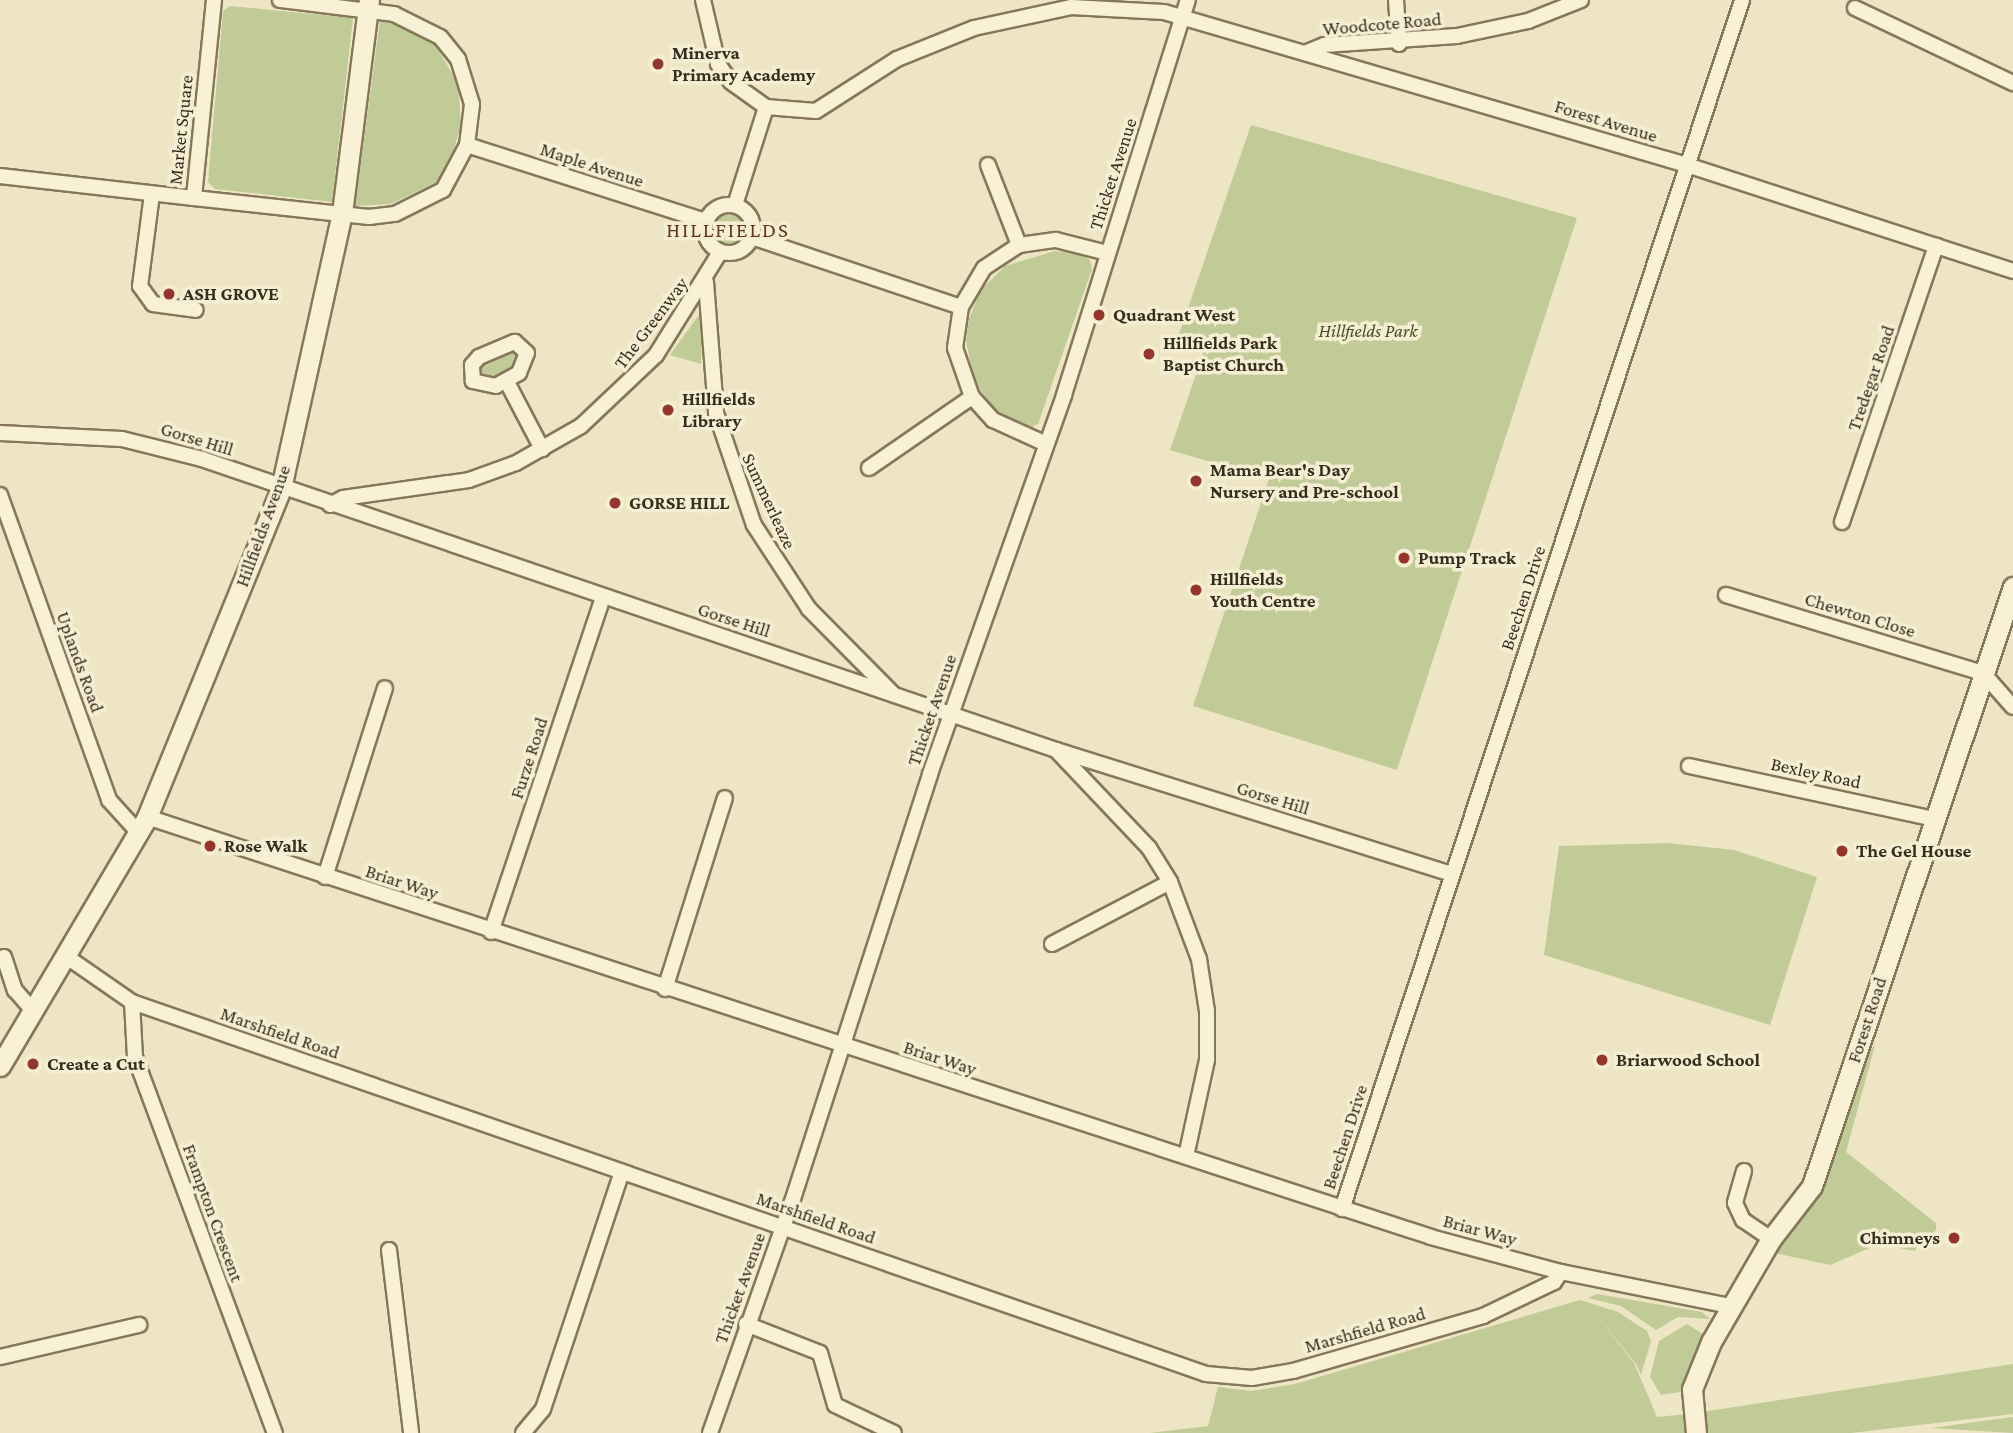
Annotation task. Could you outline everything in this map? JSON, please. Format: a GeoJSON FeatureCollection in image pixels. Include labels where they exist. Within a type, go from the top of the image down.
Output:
{"type":"FeatureCollection","features":[{"type":"Feature","properties":{"kind":"street","name":"Market Square"},"geometry":{"type":"LineString","coordinates":[[214,0],[194,198],[369,217],[420,205],[443,190],[467,145]]}},
{"type":"Feature","properties":{"kind":"street"},"geometry":{"type":"LineString","coordinates":[[280,0],[368,4],[417,22],[458,59],[472,104],[467,145]]}},
{"type":"Feature","properties":{"kind":"street"},"geometry":{"type":"LineString","coordinates":[[703,0],[718,64],[731,82],[766,107],[816,111],[897,59],[974,28],[1039,7],[1118,7],[1186,16]]}},
{"type":"Feature","properties":{"kind":"street","name":"Thicket Avenue"},"geometry":{"type":"LineString","coordinates":[[710,1433],[782,1227],[1044,443],[1186,16],[1188,0]]}},
{"type":"Feature","properties":{"kind":"street"},"geometry":{"type":"LineString","coordinates":[[1396,0],[1399,44]]}},
{"type":"Feature","properties":{"kind":"street","name":"Beechen Drive"},"geometry":{"type":"LineString","coordinates":[[1342,1209],[1742,0]]}},
{"type":"Feature","properties":{"kind":"street","name":"Woodcote Road"},"geometry":{"type":"LineString","coordinates":[[1307,52],[1324,46],[1399,44],[1528,20],[1575,1]]}},
{"type":"Feature","properties":{"kind":"street","name":"Hillfields Avenue"},"geometry":{"type":"LineString","coordinates":[[0,1066],[143,825],[281,488],[342,213],[368,4]]}},
{"type":"Feature","properties":{"kind":"street"},"geometry":{"type":"LineString","coordinates":[[1855,8],[2013,83]]}},
{"type":"Feature","properties":{"kind":"street","name":"Forest Avenue"},"geometry":{"type":"LineString","coordinates":[[1186,16],[1687,166],[2013,271]]}},
{"type":"Feature","properties":{"kind":"street"},"geometry":{"type":"LineString","coordinates":[[735,205],[766,107]]}},
{"type":"Feature","properties":{"kind":"street","name":"Maple Avenue"},"geometry":{"type":"LineString","coordinates":[[467,145],[705,222]]}},
{"type":"Feature","properties":{"kind":"street"},"geometry":{"type":"LineString","coordinates":[[988,165],[1019,246]]}},
{"type":"Feature","properties":{"kind":"street"},"geometry":{"type":"LineString","coordinates":[[0,176],[194,198]]}},
{"type":"Feature","properties":{"kind":"street"},"geometry":{"type":"LineString","coordinates":[[152,194],[140,286],[153,304],[196,310]]}},
{"type":"Feature","properties":{"kind":"street"},"geometry":{"type":"LineString","coordinates":[[735,205],[751,217],[752,237],[736,252],[720,252],[705,236],[705,222],[720,206],[735,205]]}},
{"type":"Feature","properties":{"kind":"street"},"geometry":{"type":"LineString","coordinates":[[752,237],[961,307]]}},
{"type":"Feature","properties":{"kind":"street"},"geometry":{"type":"LineString","coordinates":[[1044,443],[993,420],[972,397],[956,348],[961,307],[984,268],[1019,246],[1056,240],[1107,253]]}},
{"type":"Feature","properties":{"kind":"street","name":"Tredegar Road"},"geometry":{"type":"LineString","coordinates":[[1842,522],[1936,246]]}},
{"type":"Feature","properties":{"kind":"street","name":"The Greenway"},"geometry":{"type":"LineString","coordinates":[[330,505],[343,498],[469,480],[542,449],[619,396],[656,355],[706,282],[720,252]]}},
{"type":"Feature","properties":{"kind":"street","name":"Summerleaze"},"geometry":{"type":"LineString","coordinates":[[706,282],[716,413],[754,525],[808,610],[893,694]]}},
{"type":"Feature","properties":{"kind":"street"},"geometry":{"type":"LineString","coordinates":[[507,382],[542,449]]}},
{"type":"Feature","properties":{"kind":"street"},"geometry":{"type":"LineString","coordinates":[[869,468],[972,397]]}},
{"type":"Feature","properties":{"kind":"street","name":"Gorse Hill"},"geometry":{"type":"LineString","coordinates":[[0,433],[145,443],[1056,750],[1452,874]]}},
{"type":"Feature","properties":{"kind":"street","name":"Uplands Road"},"geometry":{"type":"LineString","coordinates":[[0,495],[109,800],[118,816],[143,825]]}},
{"type":"Feature","properties":{"kind":"street","name":"Forest Road"},"geometry":{"type":"LineString","coordinates":[[1697,1427],[1692,1389],[1730,1306],[1771,1239],[1812,1186],[2013,587]]}},
{"type":"Feature","properties":{"kind":"street","name":"Chewton Close"},"geometry":{"type":"LineString","coordinates":[[1726,595],[1983,673]]}},
{"type":"Feature","properties":{"kind":"street","name":"Furze Road"},"geometry":{"type":"LineString","coordinates":[[491,932],[603,597]]}},
{"type":"Feature","properties":{"kind":"street"},"geometry":{"type":"LineString","coordinates":[[1983,673],[2013,707]]}},
{"type":"Feature","properties":{"kind":"street"},"geometry":{"type":"LineString","coordinates":[[325,877],[385,688]]}},
{"type":"Feature","properties":{"kind":"street"},"geometry":{"type":"LineString","coordinates":[[1056,750],[1059,758],[1126,818],[1170,882],[1199,959],[1207,1011],[1200,1108],[1186,1156]]}},
{"type":"Feature","properties":{"kind":"street","name":"Bexley Road"},"geometry":{"type":"LineString","coordinates":[[1689,766],[1934,818]]}},
{"type":"Feature","properties":{"kind":"street"},"geometry":{"type":"LineString","coordinates":[[665,989],[725,798]]}},
{"type":"Feature","properties":{"kind":"street","name":"Briar Way"},"geometry":{"type":"LineString","coordinates":[[143,825],[325,877],[1342,1209],[1561,1272],[1730,1306]]}},
{"type":"Feature","properties":{"kind":"street"},"geometry":{"type":"LineString","coordinates":[[1052,944],[1170,882]]}},
{"type":"Feature","properties":{"kind":"street"},"geometry":{"type":"LineString","coordinates":[[4,957],[15,990],[33,1011]]}},
{"type":"Feature","properties":{"kind":"street","name":"Marshfield Road"},"geometry":{"type":"LineString","coordinates":[[67,957],[132,1002],[1206,1374],[1252,1378],[1293,1371],[1483,1316],[1554,1282],[1561,1272]]}},
{"type":"Feature","properties":{"kind":"street","name":"Frampton Crescent"},"geometry":{"type":"LineString","coordinates":[[132,1002],[135,1057],[275,1433]]}},
{"type":"Feature","properties":{"kind":"street"},"geometry":{"type":"LineString","coordinates":[[1744,1171],[1735,1203],[1744,1220],[1771,1239]]}},
{"type":"Feature","properties":{"kind":"street"},"geometry":{"type":"LineString","coordinates":[[523,1433],[543,1409],[622,1172]]}},
{"type":"Feature","properties":{"kind":"street"},"geometry":{"type":"LineString","coordinates":[[389,1250],[411,1433]]}},
{"type":"Feature","properties":{"kind":"street"},"geometry":{"type":"LineString","coordinates":[[746,1324],[820,1353],[835,1405],[894,1433]]}},
{"type":"Feature","properties":{"kind":"street"},"geometry":{"type":"LineString","coordinates":[[0,1357],[139,1325]]}},
{"type":"Feature","properties":{"kind":"green space"},"geometry":{"type":"Polygon","coordinates":[[[230,6],[353,18],[332,202],[215,189],[208,182],[223,11],[230,6]]]}},
{"type":"Feature","properties":{"kind":"green space"},"geometry":{"type":"Polygon","coordinates":[[[380,20],[414,31],[435,45],[458,83],[461,124],[449,167],[435,183],[391,204],[355,206],[380,20]]]}},
{"type":"Feature","properties":{"kind":"green space","name":"Hillfields Park"},"geometry":{"type":"Polygon","coordinates":[[[1251,125],[1577,218],[1397,770],[1193,706],[1269,479],[1170,450],[1205,348],[1178,337],[1251,125]]]}},
{"type":"Feature","properties":{"kind":"green space"},"geometry":{"type":"Polygon","coordinates":[[[729,214],[740,218],[744,229],[740,240],[729,244],[718,240],[714,229],[718,218],[729,214]]]}},
{"type":"Feature","properties":{"kind":"green space"},"geometry":{"type":"Polygon","coordinates":[[[1055,251],[1080,254],[1090,260],[1092,269],[1038,424],[1026,430],[999,414],[974,382],[966,340],[969,319],[980,291],[1005,266],[1055,251]]]}},
{"type":"Feature","properties":{"kind":"green space"},"geometry":{"type":"Polygon","coordinates":[[[698,316],[702,319],[701,364],[670,355],[698,316]]]}},
{"type":"Feature","properties":{"kind":"green space"},"geometry":{"type":"Polygon","coordinates":[[[514,347],[521,354],[515,369],[494,380],[477,378],[483,362],[514,347]]]}},
{"type":"Feature","properties":{"kind":"green space"},"geometry":{"type":"Polygon","coordinates":[[[1668,843],[1734,850],[1817,877],[1770,1025],[1544,955],[1559,846],[1668,843]]]}},
{"type":"Feature","properties":{"kind":"green space"},"geometry":{"type":"Polygon","coordinates":[[[1875,1045],[1846,1152],[1936,1223],[1936,1230],[1914,1251],[1879,1244],[1830,1265],[1775,1253],[1809,1206],[1866,1054],[1875,1045]]]}},
{"type":"Feature","properties":{"kind":"green space"},"geometry":{"type":"Polygon","coordinates":[[[1597,1294],[1702,1312],[1710,1319],[1678,1317],[1656,1330],[1621,1306],[1588,1298],[1597,1294]]]}},
{"type":"Feature","properties":{"kind":"green space"},"geometry":{"type":"Polygon","coordinates":[[[1580,1300],[1618,1312],[1647,1331],[1651,1341],[1641,1375],[1636,1364],[1592,1309],[1634,1363],[1657,1417],[1687,1414],[1687,1433],[1150,1433],[1208,1426],[1218,1387],[1251,1391],[1295,1384],[1580,1300]]]}},
{"type":"Feature","properties":{"kind":"green space"},"geometry":{"type":"Polygon","coordinates":[[[1687,1324],[1706,1336],[1686,1391],[1661,1395],[1650,1377],[1659,1341],[1687,1324]]]}},
{"type":"Feature","properties":{"kind":"green space"},"geometry":{"type":"Polygon","coordinates":[[[2013,1364],[2013,1414],[1851,1433],[1701,1433],[1702,1412],[2013,1364]]]}},
{"type":"Feature","properties":{"kind":"green space"},"geometry":{"type":"Polygon","coordinates":[[[2013,1417],[2013,1433],[1931,1428],[2013,1417]]]}},
{"type":"Feature","properties":{"kind":"place","name":"Minerva Primary Academy"},"geometry":{"type":"Point","coordinates":[658,64]}},
{"type":"Feature","properties":{"kind":"place","name":"ASH GROVE"},"geometry":{"type":"Point","coordinates":[169,294]}},
{"type":"Feature","properties":{"kind":"place","name":"Quadrant West"},"geometry":{"type":"Point","coordinates":[1099,315]}},
{"type":"Feature","properties":{"kind":"place","name":"Hillfields Park Baptist Church"},"geometry":{"type":"Point","coordinates":[1149,354]}},
{"type":"Feature","properties":{"kind":"place","name":"Hillfields Library"},"geometry":{"type":"Point","coordinates":[668,410]}},
{"type":"Feature","properties":{"kind":"place","name":"Mama Bear's Day Nursery and Pre-school"},"geometry":{"type":"Point","coordinates":[1196,481]}},
{"type":"Feature","properties":{"kind":"place","name":"GORSE HILL"},"geometry":{"type":"Point","coordinates":[615,503]}},
{"type":"Feature","properties":{"kind":"place","name":"Pump Track"},"geometry":{"type":"Point","coordinates":[1404,558]}},
{"type":"Feature","properties":{"kind":"place","name":"Hillfields Youth Centre"},"geometry":{"type":"Point","coordinates":[1196,590]}},
{"type":"Feature","properties":{"kind":"place","name":"Rose Walk"},"geometry":{"type":"Point","coordinates":[210,846]}},
{"type":"Feature","properties":{"kind":"place","name":"The Gel House"},"geometry":{"type":"Point","coordinates":[1842,851]}},
{"type":"Feature","properties":{"kind":"place","name":"Briarwood School"},"geometry":{"type":"Point","coordinates":[1602,1060]}},
{"type":"Feature","properties":{"kind":"place","name":"Create a Cut"},"geometry":{"type":"Point","coordinates":[33,1064]}},
{"type":"Feature","properties":{"kind":"place","name":"Chimneys"},"geometry":{"type":"Point","coordinates":[1954,1238]}},
{"type":"Feature","properties":{"kind":"district","name":"HILLFIELDS"},"geometry":{"type":"Point","coordinates":[728,230]}}]}
